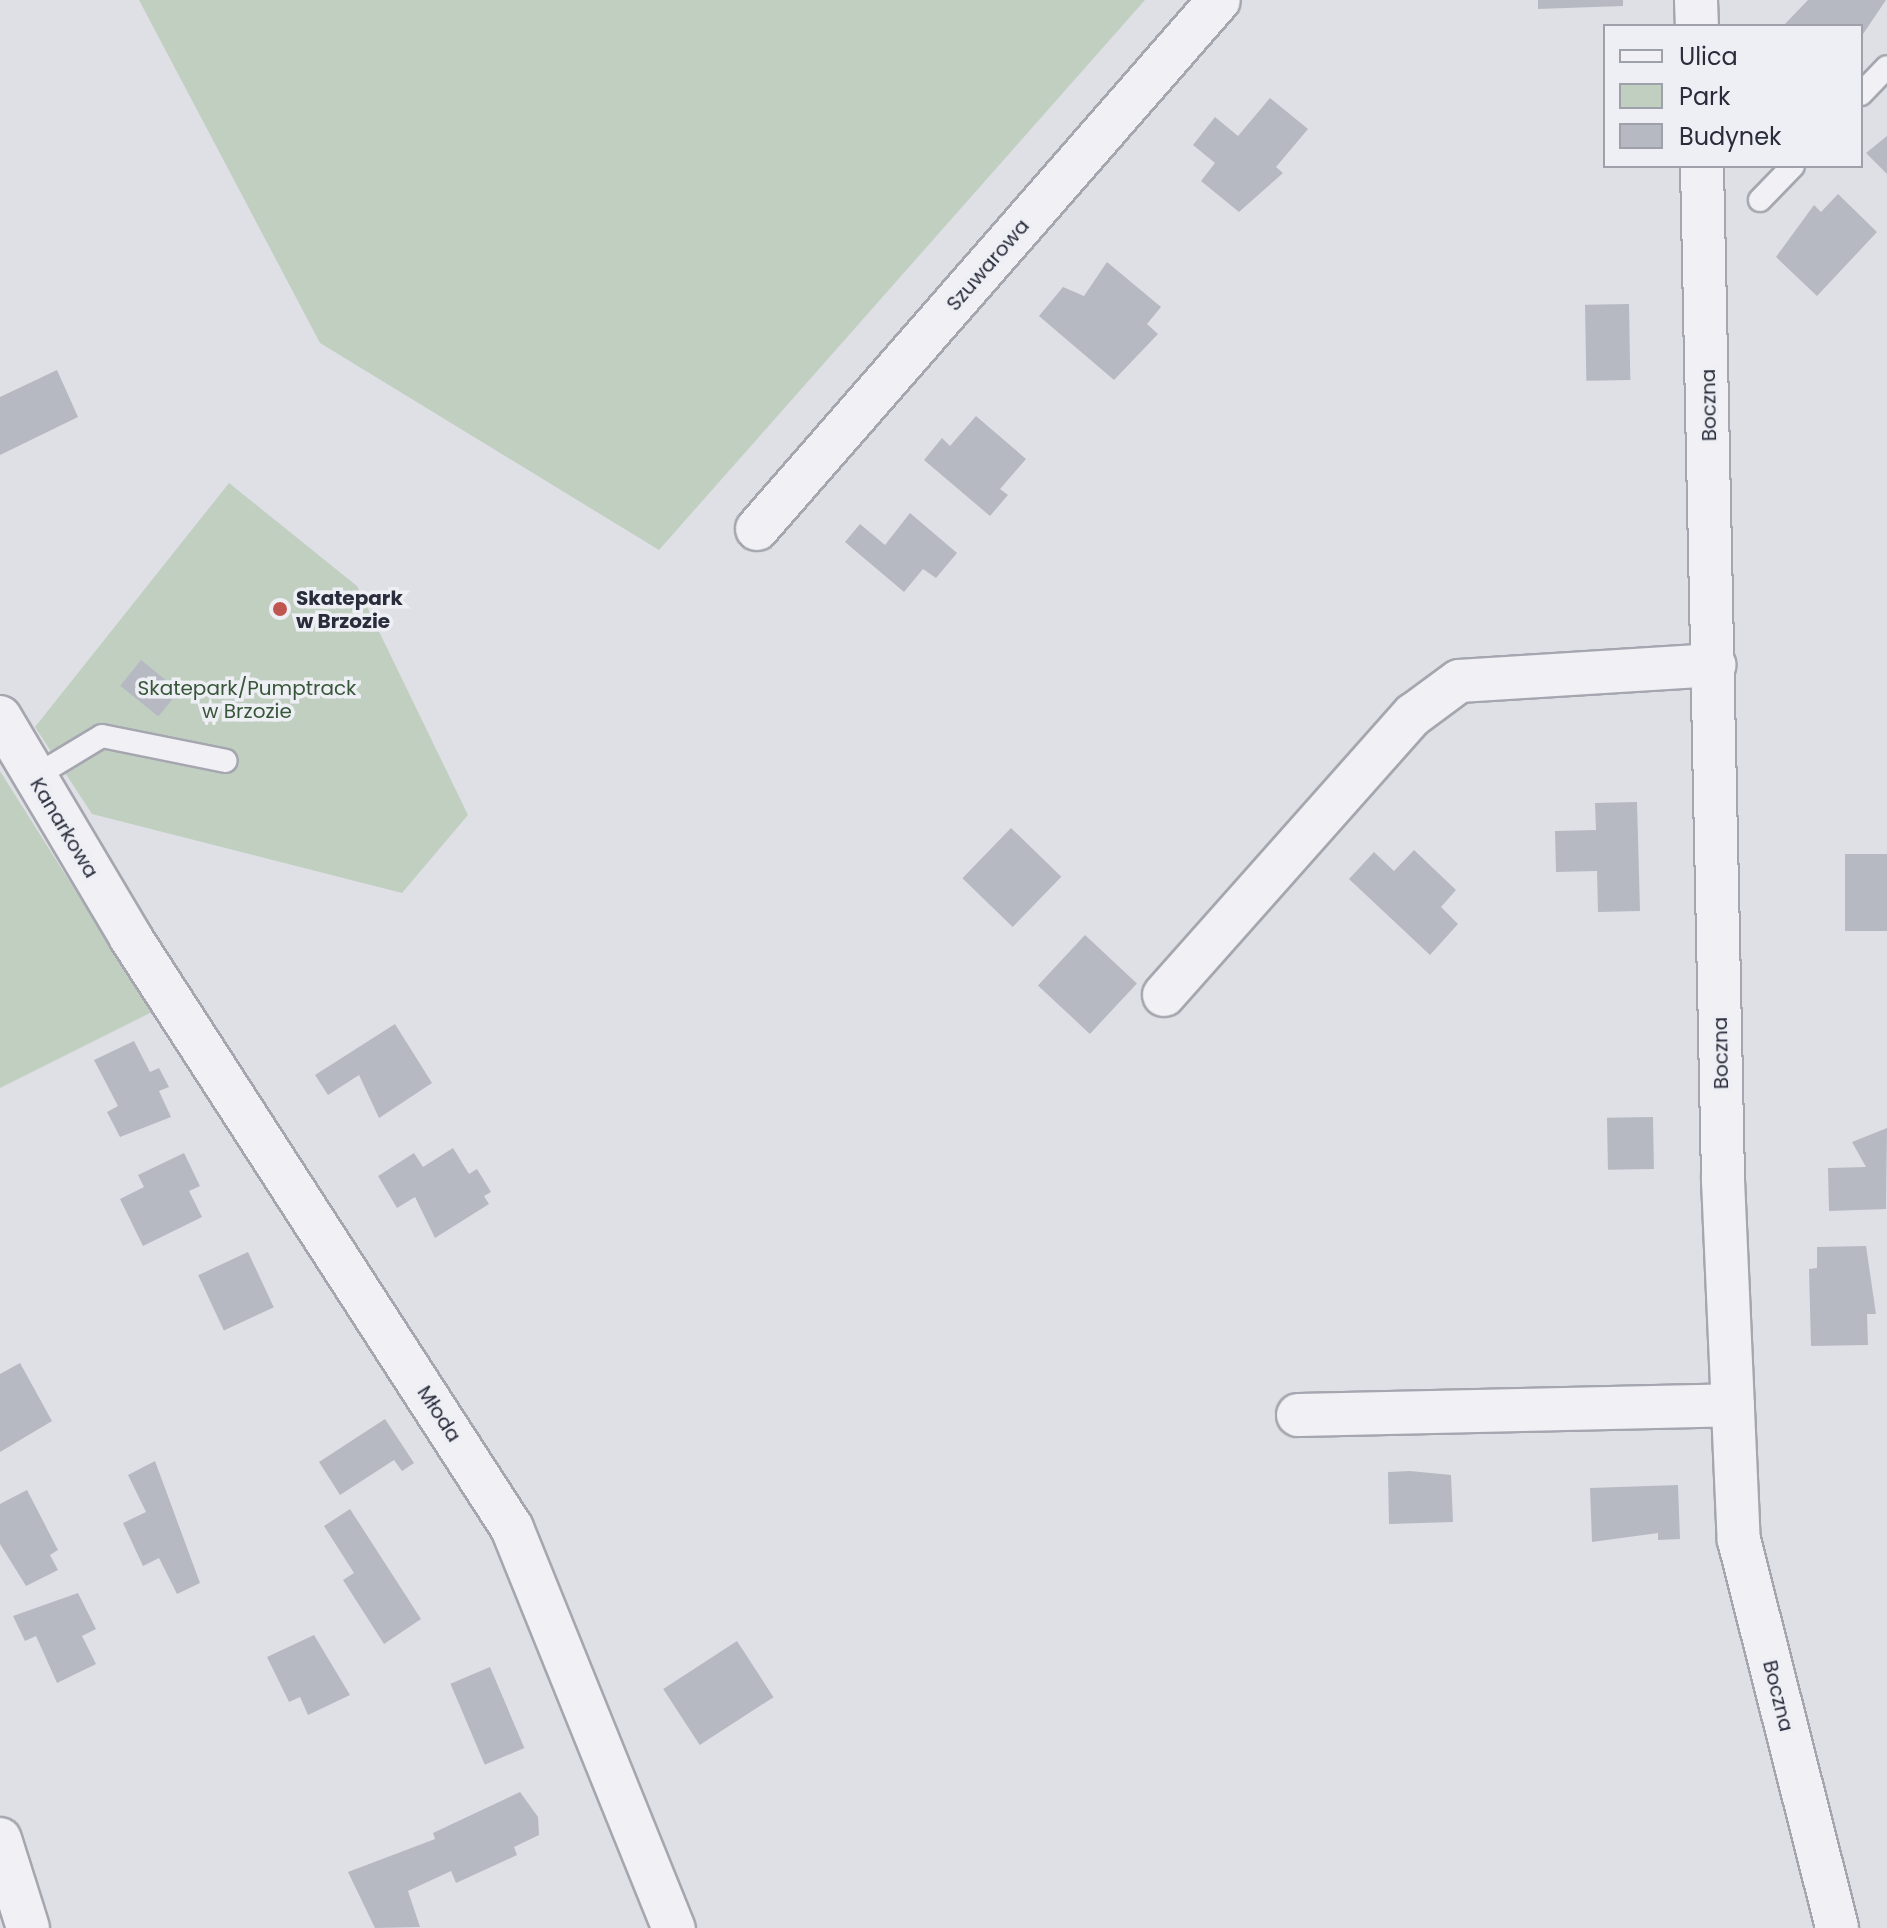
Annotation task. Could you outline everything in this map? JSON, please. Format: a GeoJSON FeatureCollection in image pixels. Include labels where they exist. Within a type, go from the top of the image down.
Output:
{"type":"FeatureCollection","features":[{"type":"Feature","properties":{"kind":"street","name":"Szuwarowa"},"geometry":{"type":"LineString","coordinates":[[757,529],[1219,0]]}},
{"type":"Feature","properties":{"kind":"street"},"geometry":{"type":"LineString","coordinates":[[1696,0],[1697,24]]}},
{"type":"Feature","properties":{"kind":"street","name":"Boczna"},"geometry":{"type":"LineString","coordinates":[[1702,168],[1739,1540],[1837,1928]]}},
{"type":"Feature","properties":{"kind":"street"},"geometry":{"type":"LineString","coordinates":[[1164,995],[1413,715],[1459,681],[1714,665]]}},
{"type":"Feature","properties":{"kind":"street","name":"Kanarkowa"},"geometry":{"type":"LineString","coordinates":[[0,717],[131,938]]}},
{"type":"Feature","properties":{"kind":"street","name":"Młoda"},"geometry":{"type":"LineString","coordinates":[[131,938],[512,1528],[674,1928]]}},
{"type":"Feature","properties":{"kind":"street"},"geometry":{"type":"LineString","coordinates":[[1298,1415],[1733,1405]]}},
{"type":"Feature","properties":{"kind":"street"},"geometry":{"type":"LineString","coordinates":[[0,1839],[28,1928]]}},
{"type":"Feature","properties":{"kind":"lane"},"geometry":{"type":"LineString","coordinates":[[1863,92],[1887,67]]}},
{"type":"Feature","properties":{"kind":"lane"},"geometry":{"type":"LineString","coordinates":[[1760,200],[1791,168]]}},
{"type":"Feature","properties":{"kind":"lane"},"geometry":{"type":"LineString","coordinates":[[34,777],[102,736],[226,761]]}},
{"type":"Feature","properties":{"kind":"green space"},"geometry":{"type":"Polygon","coordinates":[[[139,0],[1145,0],[659,550],[320,343],[139,0]]]}},
{"type":"Feature","properties":{"kind":"green space","name":"Skatepark/Pumptrack w Brzozie"},"geometry":{"type":"Polygon","coordinates":[[[229,483],[357,586],[468,815],[402,893],[92,814],[35,727],[229,483]]]}},
{"type":"Feature","properties":{"kind":"green space"},"geometry":{"type":"Polygon","coordinates":[[[0,771],[152,1012],[0,1088],[0,771]]]}},
{"type":"Feature","properties":{"kind":"building"},"geometry":{"type":"Polygon","coordinates":[[[1538,0],[1623,0],[1623,6],[1538,9],[1538,0]]]}},
{"type":"Feature","properties":{"kind":"building"},"geometry":{"type":"Polygon","coordinates":[[[1808,0],[1886,0],[1863,34],[1863,24],[1785,24],[1808,0]]]}},
{"type":"Feature","properties":{"kind":"building"},"geometry":{"type":"Polygon","coordinates":[[[1270,98],[1308,129],[1276,167],[1283,173],[1239,212],[1201,181],[1215,163],[1193,145],[1215,117],[1238,136],[1270,98]]]}},
{"type":"Feature","properties":{"kind":"building"},"geometry":{"type":"Polygon","coordinates":[[[1887,136],[1887,174],[1866,153],[1887,136]]]}},
{"type":"Feature","properties":{"kind":"building"},"geometry":{"type":"Polygon","coordinates":[[[1838,194],[1877,232],[1817,296],[1776,257],[1814,205],[1821,212],[1838,194]]]}},
{"type":"Feature","properties":{"kind":"building"},"geometry":{"type":"Polygon","coordinates":[[[1107,262],[1161,307],[1147,324],[1158,334],[1114,380],[1039,316],[1063,287],[1084,296],[1107,262]]]}},
{"type":"Feature","properties":{"kind":"building"},"geometry":{"type":"Polygon","coordinates":[[[1629,304],[1630,380],[1586,381],[1585,305],[1629,304]]]}},
{"type":"Feature","properties":{"kind":"building"},"geometry":{"type":"Polygon","coordinates":[[[57,370],[78,417],[0,455],[0,397],[57,370]]]}},
{"type":"Feature","properties":{"kind":"building"},"geometry":{"type":"Polygon","coordinates":[[[976,416],[1026,459],[1000,489],[1008,495],[990,516],[924,460],[942,438],[950,446],[976,416]]]}},
{"type":"Feature","properties":{"kind":"building"},"geometry":{"type":"Polygon","coordinates":[[[910,513],[957,553],[936,578],[923,569],[904,592],[845,542],[860,524],[885,545],[910,513]]]}},
{"type":"Feature","properties":{"kind":"building"},"geometry":{"type":"Polygon","coordinates":[[[141,660],[179,691],[158,716],[120,686],[141,660]]]}},
{"type":"Feature","properties":{"kind":"building"},"geometry":{"type":"Polygon","coordinates":[[[1637,802],[1640,911],[1598,912],[1597,871],[1556,872],[1555,831],[1596,830],[1595,803],[1637,802]]]}},
{"type":"Feature","properties":{"kind":"building"},"geometry":{"type":"Polygon","coordinates":[[[1011,828],[1061,877],[1013,927],[962,878],[1011,828]]]}},
{"type":"Feature","properties":{"kind":"building"},"geometry":{"type":"Polygon","coordinates":[[[1414,850],[1456,890],[1441,907],[1458,924],[1430,955],[1349,879],[1374,852],[1394,871],[1414,850]]]}},
{"type":"Feature","properties":{"kind":"building"},"geometry":{"type":"Polygon","coordinates":[[[1845,854],[1887,854],[1887,931],[1845,931],[1845,854]]]}},
{"type":"Feature","properties":{"kind":"building"},"geometry":{"type":"Polygon","coordinates":[[[1085,935],[1137,983],[1090,1034],[1038,985],[1085,935]]]}},
{"type":"Feature","properties":{"kind":"building"},"geometry":{"type":"Polygon","coordinates":[[[395,1024],[432,1083],[379,1118],[359,1075],[328,1095],[315,1075],[395,1024]]]}},
{"type":"Feature","properties":{"kind":"building"},"geometry":{"type":"Polygon","coordinates":[[[134,1041],[150,1072],[159,1068],[169,1087],[159,1091],[171,1117],[120,1137],[107,1112],[118,1106],[94,1060],[134,1041]]]}},
{"type":"Feature","properties":{"kind":"building"},"geometry":{"type":"Polygon","coordinates":[[[1653,1117],[1654,1169],[1608,1170],[1607,1118],[1653,1117]]]}},
{"type":"Feature","properties":{"kind":"building"},"geometry":{"type":"Polygon","coordinates":[[[1887,1128],[1886,1209],[1829,1211],[1828,1168],[1866,1167],[1852,1142],[1887,1128]]]}},
{"type":"Feature","properties":{"kind":"building"},"geometry":{"type":"Polygon","coordinates":[[[453,1148],[469,1174],[477,1169],[491,1192],[484,1196],[489,1204],[435,1238],[415,1197],[397,1208],[378,1176],[414,1153],[423,1167],[453,1148]]]}},
{"type":"Feature","properties":{"kind":"building"},"geometry":{"type":"Polygon","coordinates":[[[184,1153],[200,1186],[189,1191],[202,1217],[143,1246],[120,1199],[144,1187],[138,1175],[184,1153]]]}},
{"type":"Feature","properties":{"kind":"building"},"geometry":{"type":"Polygon","coordinates":[[[1866,1246],[1876,1314],[1867,1314],[1868,1345],[1811,1346],[1809,1269],[1817,1268],[1817,1247],[1866,1246]]]}},
{"type":"Feature","properties":{"kind":"building"},"geometry":{"type":"Polygon","coordinates":[[[248,1252],[274,1307],[224,1331],[198,1275],[248,1252]]]}},
{"type":"Feature","properties":{"kind":"building"},"geometry":{"type":"Polygon","coordinates":[[[20,1363],[52,1421],[0,1452],[0,1374],[20,1363]]]}},
{"type":"Feature","properties":{"kind":"building"},"geometry":{"type":"Polygon","coordinates":[[[385,1419],[414,1463],[402,1471],[394,1460],[340,1495],[319,1462],[385,1419]]]}},
{"type":"Feature","properties":{"kind":"building"},"geometry":{"type":"Polygon","coordinates":[[[155,1461],[200,1583],[177,1594],[159,1558],[143,1566],[123,1523],[146,1512],[128,1475],[155,1461]]]}},
{"type":"Feature","properties":{"kind":"building"},"geometry":{"type":"Polygon","coordinates":[[[1388,1472],[1451,1475],[1453,1522],[1389,1524],[1388,1472]]]}},
{"type":"Feature","properties":{"kind":"building"},"geometry":{"type":"Polygon","coordinates":[[[1678,1485],[1680,1539],[1658,1540],[1658,1533],[1592,1542],[1590,1488],[1678,1485]]]}},
{"type":"Feature","properties":{"kind":"building"},"geometry":{"type":"Polygon","coordinates":[[[27,1490],[58,1550],[50,1555],[58,1570],[26,1586],[0,1544],[0,1504],[27,1490]]]}},
{"type":"Feature","properties":{"kind":"building"},"geometry":{"type":"Polygon","coordinates":[[[350,1509],[421,1619],[384,1644],[343,1580],[354,1573],[324,1526],[350,1509]]]}},
{"type":"Feature","properties":{"kind":"building"},"geometry":{"type":"Polygon","coordinates":[[[78,1593],[96,1629],[82,1636],[96,1664],[57,1683],[36,1636],[25,1641],[13,1616],[78,1593]]]}},
{"type":"Feature","properties":{"kind":"building"},"geometry":{"type":"Polygon","coordinates":[[[314,1635],[350,1695],[308,1715],[300,1697],[289,1702],[267,1657],[314,1635]]]}},
{"type":"Feature","properties":{"kind":"building"},"geometry":{"type":"Polygon","coordinates":[[[737,1641],[773,1697],[700,1745],[663,1689],[737,1641]]]}},
{"type":"Feature","properties":{"kind":"building"},"geometry":{"type":"Polygon","coordinates":[[[490,1667],[524,1748],[485,1765],[450,1684],[490,1667]]]}},
{"type":"Feature","properties":{"kind":"building"},"geometry":{"type":"Polygon","coordinates":[[[520,1792],[538,1817],[539,1835],[514,1847],[517,1855],[456,1883],[451,1871],[408,1891],[420,1927],[375,1928],[348,1872],[435,1839],[433,1833],[520,1792]]]}},
{"type":"Feature","properties":{"kind":"place","name":"Skatepark w Brzozie"},"geometry":{"type":"Point","coordinates":[280,609]}}]}
